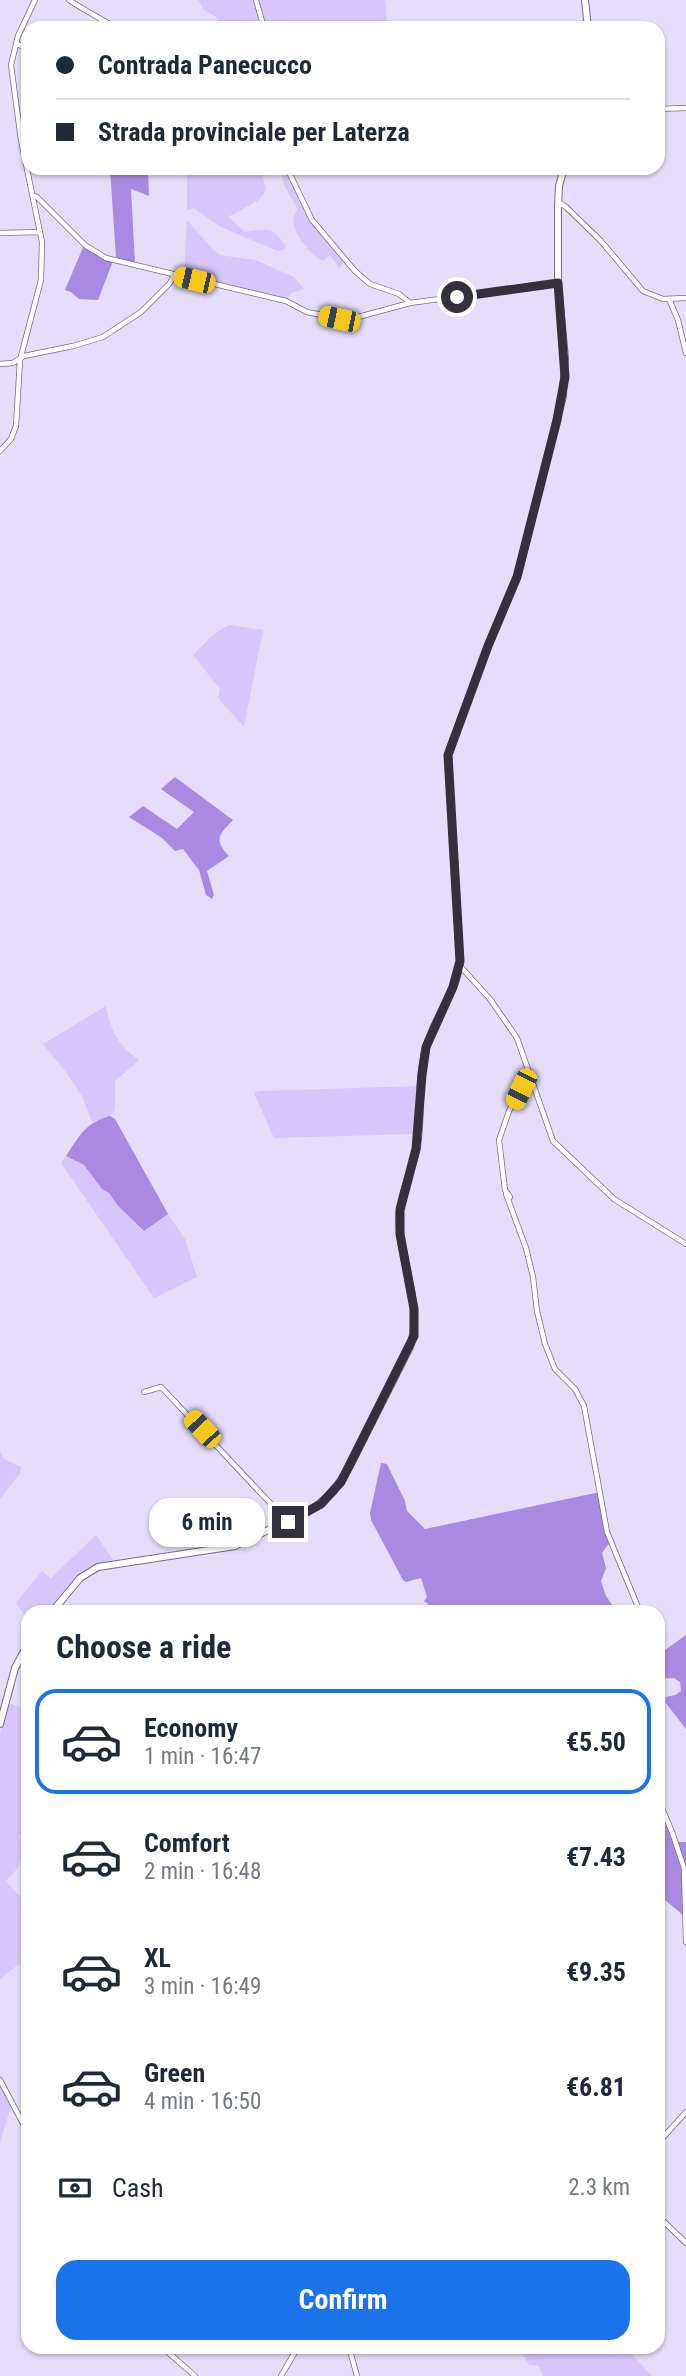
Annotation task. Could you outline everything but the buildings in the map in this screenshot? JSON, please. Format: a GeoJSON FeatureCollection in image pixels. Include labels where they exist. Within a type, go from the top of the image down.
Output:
{"type":"FeatureCollection","features":[{"type":"Feature","properties":{"kind":"main road"},"geometry":{"type":"LineString","coordinates":[[585,0],[587,21]]}},
{"type":"Feature","properties":{"kind":"main road"},"geometry":{"type":"LineString","coordinates":[[58,1605],[74,1584],[98,1567],[235,1546],[321,1504],[341,1482],[414,1336],[414,1309],[400,1234],[400,1210],[416,1149],[426,1047],[460,966],[448,755],[517,577],[560,408],[565,377],[558,283],[558,202],[562,175]]}},
{"type":"Feature","properties":{"kind":"main road"},"geometry":{"type":"LineString","coordinates":[[0,1724],[15,1668],[21,1657]]}},
{"type":"Feature","properties":{"kind":"street"},"geometry":{"type":"LineString","coordinates":[[26,21],[35,0]]}},
{"type":"Feature","properties":{"kind":"street"},"geometry":{"type":"LineString","coordinates":[[68,0],[106,21]]}},
{"type":"Feature","properties":{"kind":"street"},"geometry":{"type":"LineString","coordinates":[[256,0],[262,21]]}},
{"type":"Feature","properties":{"kind":"street"},"geometry":{"type":"LineString","coordinates":[[21,32],[11,65],[21,141]]}},
{"type":"Feature","properties":{"kind":"street"},"geometry":{"type":"LineString","coordinates":[[16,43],[21,46]]}},
{"type":"Feature","properties":{"kind":"street"},"geometry":{"type":"LineString","coordinates":[[665,110],[686,108]]}},
{"type":"Feature","properties":{"kind":"street"},"geometry":{"type":"LineString","coordinates":[[0,451],[11,439],[16,426],[20,360],[41,279],[43,254],[28,175]]}},
{"type":"Feature","properties":{"kind":"street"},"geometry":{"type":"LineString","coordinates":[[290,175],[313,220],[355,271],[370,284],[399,294],[410,303]]}},
{"type":"Feature","properties":{"kind":"street"},"geometry":{"type":"LineString","coordinates":[[33,196],[99,255],[286,301],[307,312],[339,319],[347,320],[410,303],[558,283]]}},
{"type":"Feature","properties":{"kind":"street"},"geometry":{"type":"LineString","coordinates":[[558,202],[600,240],[640,289],[657,297],[686,298]]}},
{"type":"Feature","properties":{"kind":"street"},"geometry":{"type":"LineString","coordinates":[[0,233],[40,232]]}},
{"type":"Feature","properties":{"kind":"street"},"geometry":{"type":"LineString","coordinates":[[0,364],[103,337],[141,312],[170,283],[174,275]]}},
{"type":"Feature","properties":{"kind":"street"},"geometry":{"type":"LineString","coordinates":[[669,299],[676,313],[686,353]]}},
{"type":"Feature","properties":{"kind":"street"},"geometry":{"type":"LineString","coordinates":[[460,966],[480,986],[511,1027],[522,1049],[550,1137],[559,1149],[620,1203],[686,1244]]}},
{"type":"Feature","properties":{"kind":"street"},"geometry":{"type":"LineString","coordinates":[[529,1072],[509,1111],[499,1140],[508,1195],[526,1248],[545,1344],[555,1369],[575,1389],[583,1406],[607,1532],[637,1605]]}},
{"type":"Feature","properties":{"kind":"street"},"geometry":{"type":"LineString","coordinates":[[144,1392],[161,1387],[288,1522]]}},
{"type":"Feature","properties":{"kind":"street"},"geometry":{"type":"LineString","coordinates":[[665,1816],[684,1868],[686,1942]]}},
{"type":"Feature","properties":{"kind":"street"},"geometry":{"type":"LineString","coordinates":[[0,2080],[21,2120]]}},
{"type":"Feature","properties":{"kind":"street"},"geometry":{"type":"LineString","coordinates":[[665,2135],[686,2112]]}},
{"type":"Feature","properties":{"kind":"street"},"geometry":{"type":"LineString","coordinates":[[665,2223],[686,2243]]}},
{"type":"Feature","properties":{"kind":"street"},"geometry":{"type":"LineString","coordinates":[[170,2354],[195,2376]]}},
{"type":"Feature","properties":{"kind":"street"},"geometry":{"type":"LineString","coordinates":[[281,2376],[294,2354]]}},
{"type":"Feature","properties":{"kind":"street"},"geometry":{"type":"LineString","coordinates":[[351,2354],[357,2376]]}},
{"type":"Feature","properties":{"kind":"shaded area"},"geometry":{"type":"Polygon","coordinates":[[[198,0],[385,0],[387,21],[219,21],[204,10],[198,0]]]}},
{"type":"Feature","properties":{"kind":"shaded area"},"geometry":{"type":"Polygon","coordinates":[[[110,175],[148,175],[149,196],[131,189],[135,263],[116,257],[110,175]]]}},
{"type":"Feature","properties":{"kind":"shaded area"},"geometry":{"type":"Polygon","coordinates":[[[187,175],[263,175],[266,190],[259,200],[228,217],[245,232],[273,232],[286,246],[277,251],[219,226],[194,208],[187,210],[187,175]]]}},
{"type":"Feature","properties":{"kind":"shaded area"},"geometry":{"type":"Polygon","coordinates":[[[282,175],[290,175],[313,222],[346,260],[339,268],[330,255],[323,261],[314,255],[298,236],[293,221],[298,209],[285,187],[282,175]]]}},
{"type":"Feature","properties":{"kind":"shaded area"},"geometry":{"type":"Polygon","coordinates":[[[187,220],[220,255],[255,260],[294,277],[304,289],[291,293],[287,299],[184,275],[187,220]]]}},
{"type":"Feature","properties":{"kind":"shaded area"},"geometry":{"type":"Polygon","coordinates":[[[84,245],[99,257],[113,261],[98,300],[79,299],[65,290],[84,245]]]}},
{"type":"Feature","properties":{"kind":"shaded area"},"geometry":{"type":"Polygon","coordinates":[[[229,625],[263,630],[244,727],[218,698],[220,689],[193,655],[214,634],[229,625]]]}},
{"type":"Feature","properties":{"kind":"shaded area"},"geometry":{"type":"Polygon","coordinates":[[[175,777],[233,820],[220,837],[221,845],[229,856],[207,871],[214,895],[212,899],[206,895],[199,870],[183,849],[175,851],[162,838],[129,817],[143,806],[177,829],[194,812],[161,789],[175,777]]]}},
{"type":"Feature","properties":{"kind":"shaded area"},"geometry":{"type":"Polygon","coordinates":[[[106,1006],[116,1037],[139,1060],[115,1081],[115,1110],[109,1117],[92,1122],[82,1096],[43,1044],[106,1006]]]}},
{"type":"Feature","properties":{"kind":"shaded area"},"geometry":{"type":"Polygon","coordinates":[[[419,1086],[416,1134],[274,1138],[254,1093],[259,1091],[419,1086]]]}},
{"type":"Feature","properties":{"kind":"shaded area"},"geometry":{"type":"Polygon","coordinates":[[[110,1116],[115,1119],[168,1214],[144,1231],[118,1206],[109,1193],[102,1189],[84,1165],[66,1156],[89,1126],[110,1116]]]}},
{"type":"Feature","properties":{"kind":"shaded area"},"geometry":{"type":"Polygon","coordinates":[[[66,1156],[84,1165],[102,1189],[109,1193],[143,1231],[168,1214],[185,1239],[197,1277],[154,1298],[61,1163],[66,1156]]]}},
{"type":"Feature","properties":{"kind":"shaded area"},"geometry":{"type":"Polygon","coordinates":[[[0,1452],[4,1459],[21,1467],[20,1473],[0,1499],[0,1452]]]}},
{"type":"Feature","properties":{"kind":"shaded area"},"geometry":{"type":"Polygon","coordinates":[[[381,1463],[387,1464],[407,1511],[425,1529],[600,1492],[610,1542],[602,1553],[606,1568],[601,1581],[612,1605],[429,1605],[424,1601],[427,1597],[421,1578],[406,1582],[403,1580],[371,1520],[370,1513],[381,1463]]]}},
{"type":"Feature","properties":{"kind":"shaded area"},"geometry":{"type":"Polygon","coordinates":[[[96,1535],[113,1560],[84,1574],[70,1586],[55,1605],[21,1605],[21,1610],[16,1603],[42,1571],[51,1578],[96,1535]]]}},
{"type":"Feature","properties":{"kind":"shaded area"},"geometry":{"type":"Polygon","coordinates":[[[686,1635],[686,1729],[665,1702],[666,1697],[681,1691],[680,1682],[674,1678],[665,1679],[665,1650],[686,1635]]]}},
{"type":"Feature","properties":{"kind":"shaded area"},"geometry":{"type":"Polygon","coordinates":[[[8,1703],[21,1708],[21,1858],[18,1868],[6,1881],[21,1896],[21,1965],[19,1964],[0,1979],[0,1733],[8,1703]]]}},
{"type":"Feature","properties":{"kind":"shaded area"},"geometry":{"type":"Polygon","coordinates":[[[665,1813],[677,1842],[686,1842],[686,1950],[683,1915],[665,1900],[665,1813]]]}},
{"type":"Feature","properties":{"kind":"shaded area"},"geometry":{"type":"Polygon","coordinates":[[[0,2081],[12,2104],[0,2142],[0,2081]]]}},
{"type":"Feature","properties":{"kind":"shaded area"},"geometry":{"type":"Polygon","coordinates":[[[523,2354],[632,2354],[652,2376],[543,2376],[538,2366],[529,2365],[523,2354]]]}},
{"type":"Feature","properties":{"kind":"route"},"geometry":{"type":"LineString","coordinates":[[288,1522],[321,1504],[341,1482],[414,1336],[414,1309],[400,1234],[400,1210],[416,1149],[424,1055],[430,1035],[453,987],[460,961],[448,755],[488,646],[513,591],[563,396],[565,358],[558,283],[457,297]]}}]}
